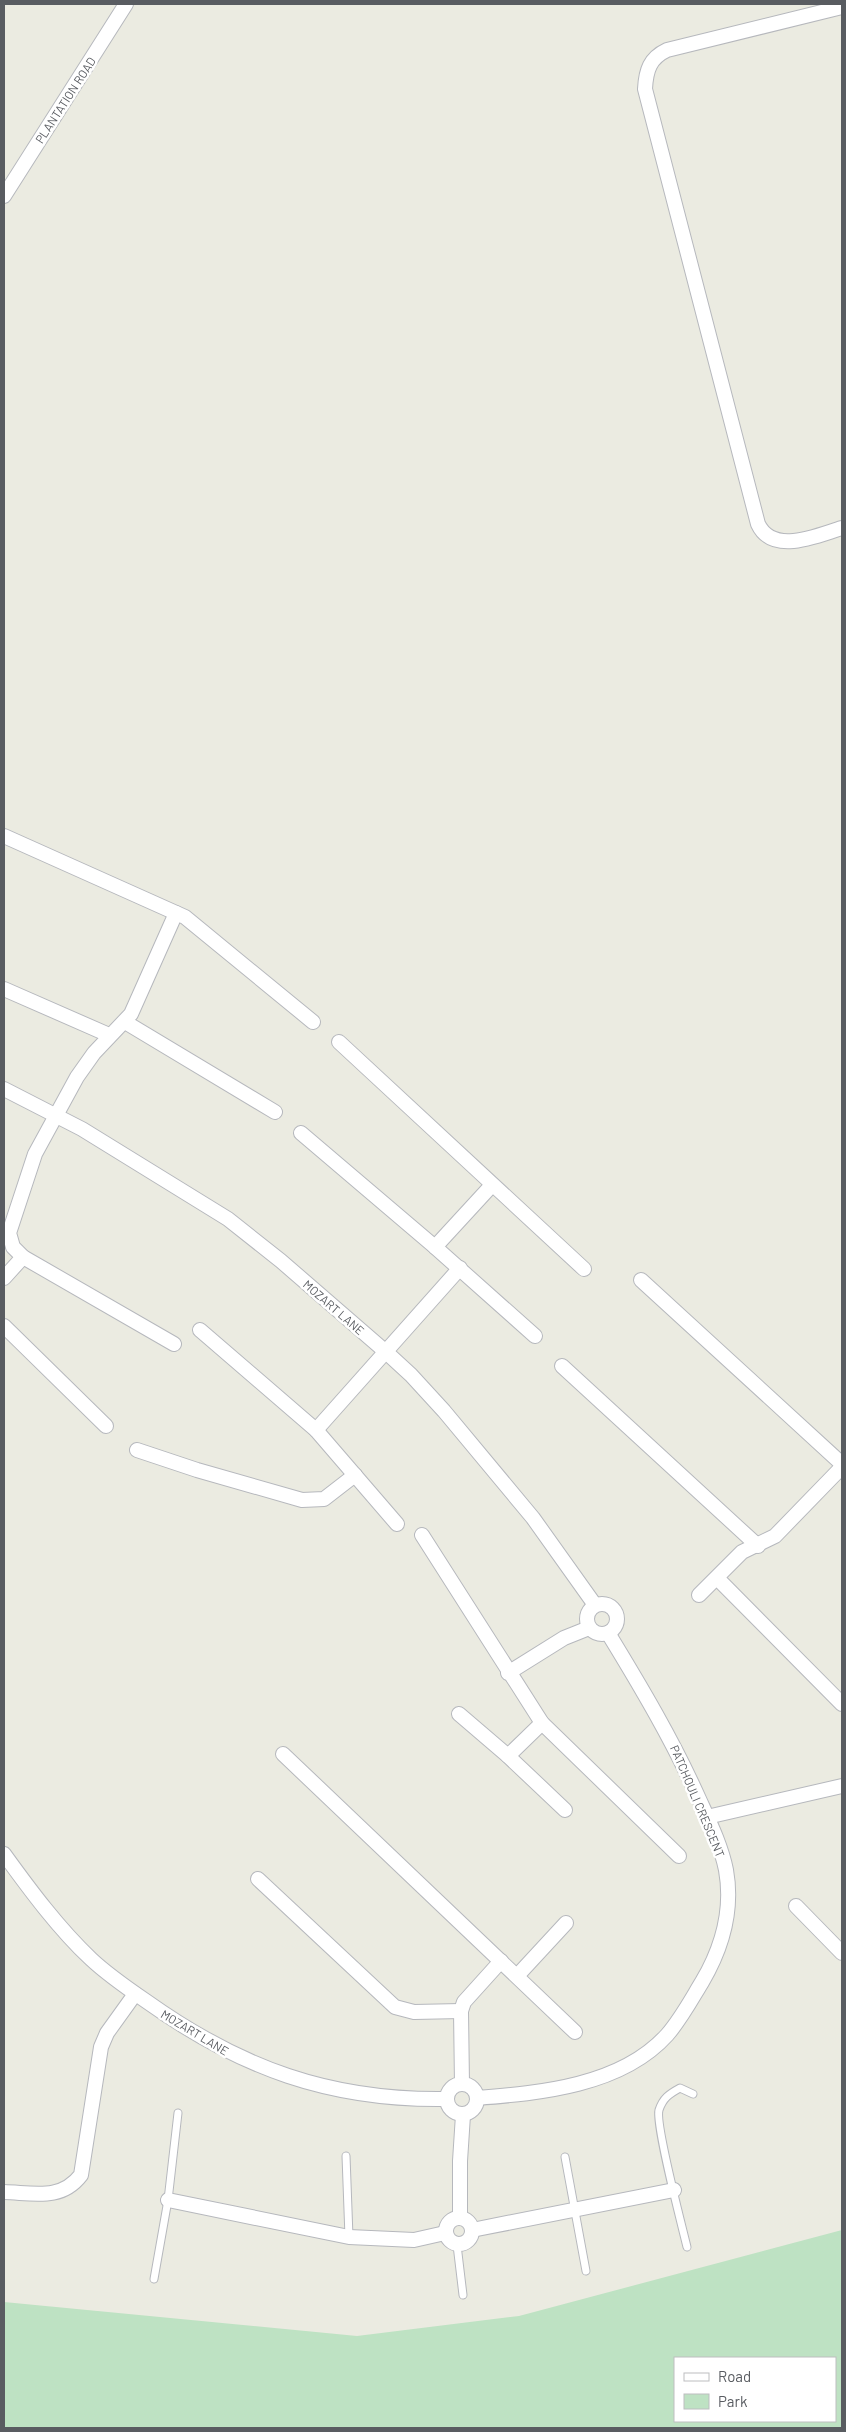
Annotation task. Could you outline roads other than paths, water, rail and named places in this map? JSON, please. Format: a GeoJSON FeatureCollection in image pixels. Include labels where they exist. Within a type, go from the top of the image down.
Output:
{"type":"FeatureCollection","features":[{"type":"Feature","properties":{"kind":"street","name":"PLANTATION ROAD"},"geometry":{"type":"LineString","coordinates":[[4,196],[126,4]]}},
{"type":"Feature","properties":{"kind":"street"},"geometry":{"type":"LineString","coordinates":[[842,7],[667,50],[654,58],[650,64],[646,72],[645,89],[760,529],[773,539],[790,542],[842,528]]}},
{"type":"Feature","properties":{"kind":"street"},"geometry":{"type":"LineString","coordinates":[[4,836],[176,912],[212,938],[313,1022]]}},
{"type":"Feature","properties":{"kind":"street"},"geometry":{"type":"LineString","coordinates":[[174,1344],[23,1258],[10,1241],[10,1228],[36,1154],[82,1068],[109,1036],[125,1022],[134,1007],[176,912]]}},
{"type":"Feature","properties":{"kind":"street"},"geometry":{"type":"LineString","coordinates":[[4,989],[109,1036]]}},
{"type":"Feature","properties":{"kind":"street"},"geometry":{"type":"LineString","coordinates":[[125,1022],[275,1112]]}},
{"type":"Feature","properties":{"kind":"street"},"geometry":{"type":"LineString","coordinates":[[338,1042],[584,1269]]}},
{"type":"Feature","properties":{"kind":"street","name":"MOZART LANE"},"geometry":{"type":"LineString","coordinates":[[4,1090],[58,1116],[195,1197],[239,1226],[386,1352],[432,1398],[533,1518],[595,1605]]}},
{"type":"Feature","properties":{"kind":"street"},"geometry":{"type":"LineString","coordinates":[[301,1133],[435,1246],[535,1336]]}},
{"type":"Feature","properties":{"kind":"street"},"geometry":{"type":"LineString","coordinates":[[435,1246],[492,1185]]}},
{"type":"Feature","properties":{"kind":"street"},"geometry":{"type":"LineString","coordinates":[[4,1278],[23,1258]]}},
{"type":"Feature","properties":{"kind":"street"},"geometry":{"type":"LineString","coordinates":[[316,1430],[460,1268]]}},
{"type":"Feature","properties":{"kind":"street"},"geometry":{"type":"LineString","coordinates":[[641,1280],[842,1466],[776,1536],[739,1555],[700,1595]]}},
{"type":"Feature","properties":{"kind":"street"},"geometry":{"type":"LineString","coordinates":[[4,1326],[106,1426]]}},
{"type":"Feature","properties":{"kind":"street"},"geometry":{"type":"LineString","coordinates":[[200,1330],[316,1430],[397,1524]]}},
{"type":"Feature","properties":{"kind":"street"},"geometry":{"type":"LineString","coordinates":[[562,1366],[758,1546]]}},
{"type":"Feature","properties":{"kind":"street"},"geometry":{"type":"LineString","coordinates":[[137,1450],[196,1470],[302,1500],[324,1499],[355,1475]]}},
{"type":"Feature","properties":{"kind":"street"},"geometry":{"type":"LineString","coordinates":[[422,1535],[508,1673],[542,1723],[679,1856]]}},
{"type":"Feature","properties":{"kind":"street"},"geometry":{"type":"LineString","coordinates":[[718,1578],[842,1704]]}},
{"type":"Feature","properties":{"kind":"street"},"geometry":{"type":"LineString","coordinates":[[595,1605],[606,1605],[615,1611],[617,1621],[608,1633],[598,1634],[589,1628],[587,1614],[595,1605]]}},
{"type":"Feature","properties":{"kind":"street"},"geometry":{"type":"LineString","coordinates":[[508,1673],[564,1638],[589,1628]]}},
{"type":"Feature","properties":{"kind":"street","name":"PATCHOULI CRESCENT"},"geometry":{"type":"LineString","coordinates":[[477,2098],[532,2092],[610,2074],[634,2061],[666,2036],[713,1963],[722,1942],[726,1923],[728,1884],[726,1869],[707,1817],[662,1723],[608,1633]]}},
{"type":"Feature","properties":{"kind":"street"},"geometry":{"type":"LineString","coordinates":[[459,1714],[508,1756],[565,1810]]}},
{"type":"Feature","properties":{"kind":"street"},"geometry":{"type":"LineString","coordinates":[[508,1756],[542,1723]]}},
{"type":"Feature","properties":{"kind":"street"},"geometry":{"type":"LineString","coordinates":[[283,1754],[575,2032]]}},
{"type":"Feature","properties":{"kind":"street"},"geometry":{"type":"LineString","coordinates":[[707,1817],[842,1786]]}},
{"type":"Feature","properties":{"kind":"street","name":"MOZART LANE"},"geometry":{"type":"LineString","coordinates":[[4,1854],[80,1948],[100,1968],[135,1994],[203,2039],[231,2054],[284,2076],[326,2088],[420,2099],[447,2099]]}},
{"type":"Feature","properties":{"kind":"street"},"geometry":{"type":"LineString","coordinates":[[258,1879],[396,2007],[414,2012],[461,2012]]}},
{"type":"Feature","properties":{"kind":"street"},"geometry":{"type":"LineString","coordinates":[[796,1906],[842,1953]]}},
{"type":"Feature","properties":{"kind":"street"},"geometry":{"type":"LineString","coordinates":[[517,1976],[566,1923]]}},
{"type":"Feature","properties":{"kind":"street"},"geometry":{"type":"LineString","coordinates":[[462,2084],[461,2012],[464,2002],[501,1961]]}},
{"type":"Feature","properties":{"kind":"street"},"geometry":{"type":"LineString","coordinates":[[4,2192],[53,2193],[64,2191],[74,2184],[81,2175],[101,2047],[107,2032],[135,1994]]}},
{"type":"Feature","properties":{"kind":"street"},"geometry":{"type":"LineString","coordinates":[[462,2084],[471,2087],[477,2098],[473,2110],[464,2114],[454,2112],[447,2104],[451,2088],[462,2084]]}},
{"type":"Feature","properties":{"kind":"street"},"geometry":{"type":"LineString","coordinates":[[460,2217],[460,2161],[464,2114]]}},
{"type":"Feature","properties":{"kind":"street"},"geometry":{"type":"LineString","coordinates":[[472,2230],[674,2190]]}},
{"type":"Feature","properties":{"kind":"street"},"geometry":{"type":"LineString","coordinates":[[168,2200],[349,2237],[414,2240],[445,2232]]}},
{"type":"Feature","properties":{"kind":"street"},"geometry":{"type":"LineString","coordinates":[[460,2217],[470,2224],[472,2230],[468,2241],[457,2244],[447,2238],[445,2232],[449,2221],[460,2217]]}},
{"type":"Feature","properties":{"kind":"lane"},"geometry":{"type":"LineString","coordinates":[[687,2247],[658,2112],[666,2096],[680,2088],[693,2094]]}},
{"type":"Feature","properties":{"kind":"lane"},"geometry":{"type":"LineString","coordinates":[[154,2279],[168,2200],[178,2113]]}},
{"type":"Feature","properties":{"kind":"lane"},"geometry":{"type":"LineString","coordinates":[[346,2156],[349,2237]]}},
{"type":"Feature","properties":{"kind":"lane"},"geometry":{"type":"LineString","coordinates":[[566,2157],[586,2271]]}},
{"type":"Feature","properties":{"kind":"lane"},"geometry":{"type":"LineString","coordinates":[[457,2244],[463,2295]]}}]}
